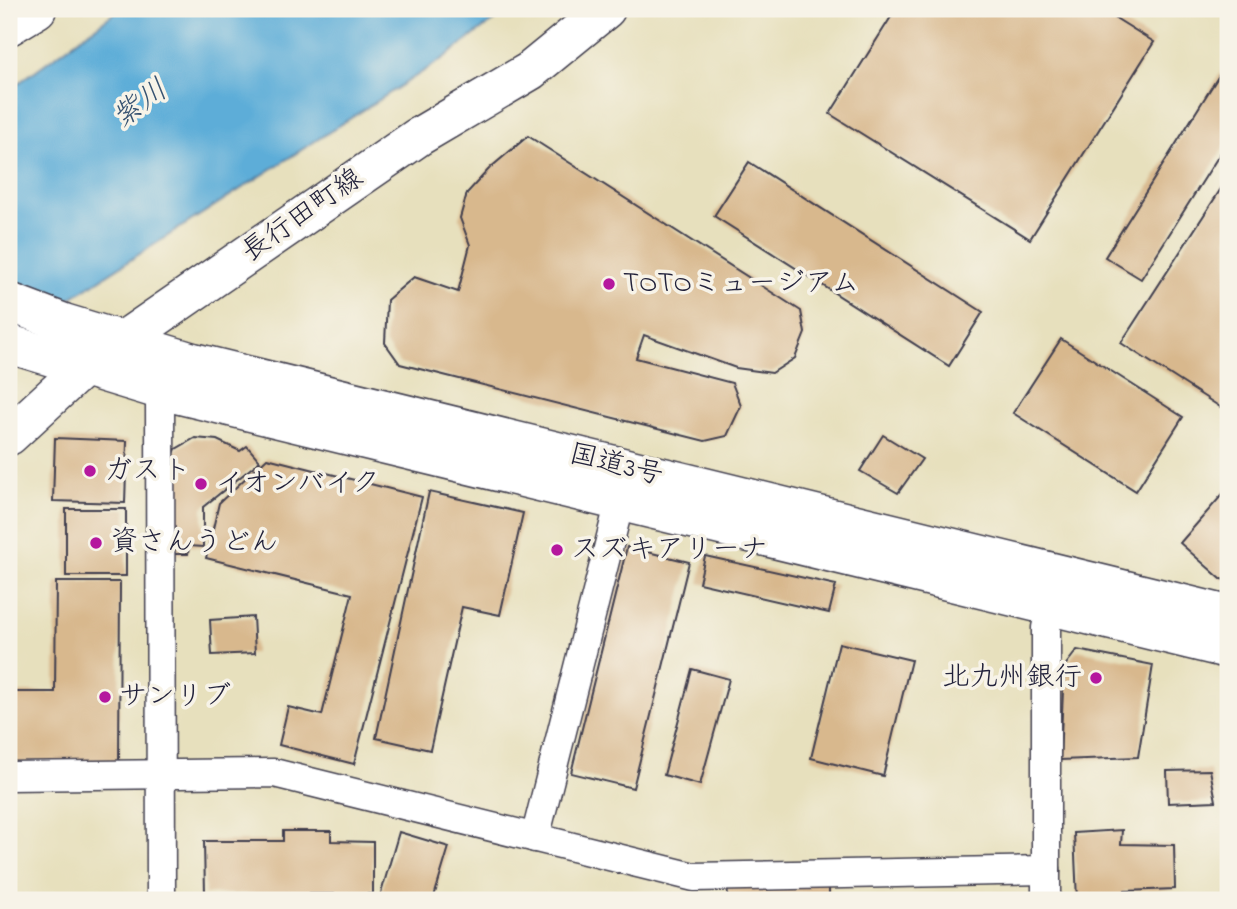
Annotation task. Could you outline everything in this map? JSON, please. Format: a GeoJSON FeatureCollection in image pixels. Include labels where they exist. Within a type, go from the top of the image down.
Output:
{"type":"FeatureCollection","features":[{"type":"Feature","properties":{"kind":"main road"},"geometry":{"type":"LineString","coordinates":[[9,15],[19,9]]}},
{"type":"Feature","properties":{"kind":"main road"},"geometry":{"type":"LineString","coordinates":[[9,26],[37,9]]}},
{"type":"Feature","properties":{"kind":"main road","name":"長行田町線"},"geometry":{"type":"LineString","coordinates":[[9,436],[83,369],[121,341],[418,137],[530,71],[606,9]]}},
{"type":"Feature","properties":{"kind":"main road","name":"国道3号"},"geometry":{"type":"LineString","coordinates":[[9,302],[64,323],[193,362],[1054,590],[1228,649]]}},
{"type":"Feature","properties":{"kind":"main road","name":"国道3号"},"geometry":{"type":"LineString","coordinates":[[15,347],[160,390],[620,501],[1054,590],[1228,615]]}},
{"type":"Feature","properties":{"kind":"street"},"geometry":{"type":"LineString","coordinates":[[160,390],[161,900]]}},
{"type":"Feature","properties":{"kind":"street"},"geometry":{"type":"LineString","coordinates":[[535,838],[620,501]]}},
{"type":"Feature","properties":{"kind":"street"},"geometry":{"type":"LineString","coordinates":[[1046,900],[1045,628],[1054,590]]}},
{"type":"Feature","properties":{"kind":"street"},"geometry":{"type":"LineString","coordinates":[[9,776],[274,773],[694,877],[1046,870]]}},
{"type":"Feature","properties":{"kind":"water","name":"紫川"},"geometry":{"type":"Polygon","coordinates":[[[120,9],[509,9],[441,60],[9,338],[9,90],[120,9]]]}},
{"type":"Feature","properties":{"kind":"building"},"geometry":{"type":"Polygon","coordinates":[[[896,9],[1101,9],[1154,42],[1030,239],[830,114],[896,9]]]}},
{"type":"Feature","properties":{"kind":"building"},"geometry":{"type":"Polygon","coordinates":[[[1228,61],[1228,141],[1141,279],[1105,257],[1228,61]]]}},
{"type":"Feature","properties":{"kind":"building","name":"TOTOミュージアム"},"geometry":{"type":"Polygon","coordinates":[[[528,136],[801,311],[805,333],[795,358],[772,373],[736,368],[644,335],[636,358],[732,383],[741,406],[727,436],[705,441],[400,364],[385,343],[387,300],[414,277],[458,292],[470,245],[460,218],[467,193],[490,168],[528,136]]]}},
{"type":"Feature","properties":{"kind":"building"},"geometry":{"type":"Polygon","coordinates":[[[749,162],[983,312],[949,366],[714,216],[749,162]]]}},
{"type":"Feature","properties":{"kind":"building"},"geometry":{"type":"Polygon","coordinates":[[[1228,178],[1228,412],[1121,343],[1228,178]]]}},
{"type":"Feature","properties":{"kind":"building"},"geometry":{"type":"Polygon","coordinates":[[[1061,339],[1183,417],[1136,491],[1013,413],[1061,339]]]}},
{"type":"Feature","properties":{"kind":"building"},"geometry":{"type":"Polygon","coordinates":[[[883,435],[922,459],[898,493],[860,471],[883,435]]]}},
{"type":"Feature","properties":{"kind":"building","name":"ガスト"},"geometry":{"type":"Polygon","coordinates":[[[55,438],[127,441],[125,503],[53,501],[55,438]]]}},
{"type":"Feature","properties":{"kind":"building","name":"イオンバイク"},"geometry":{"type":"Polygon","coordinates":[[[195,438],[217,440],[240,451],[247,446],[260,461],[203,507],[203,547],[189,546],[188,554],[174,554],[171,462],[176,449],[195,438]]]}},
{"type":"Feature","properties":{"kind":"building"},"geometry":{"type":"Polygon","coordinates":[[[267,458],[422,497],[354,764],[279,745],[288,707],[322,715],[352,594],[206,558],[219,503],[267,458]]]}},
{"type":"Feature","properties":{"kind":"building"},"geometry":{"type":"Polygon","coordinates":[[[1228,488],[1228,580],[1221,579],[1180,543],[1228,488]]]}},
{"type":"Feature","properties":{"kind":"building"},"geometry":{"type":"Polygon","coordinates":[[[429,492],[523,513],[500,615],[462,607],[430,750],[376,738],[429,492]]]}},
{"type":"Feature","properties":{"kind":"building","name":"資さんうどん"},"geometry":{"type":"Polygon","coordinates":[[[66,509],[126,509],[126,576],[66,576],[66,509]]]}},
{"type":"Feature","properties":{"kind":"building"},"geometry":{"type":"Polygon","coordinates":[[[627,547],[689,562],[633,788],[571,773],[627,547]]]}},
{"type":"Feature","properties":{"kind":"building"},"geometry":{"type":"Polygon","coordinates":[[[705,556],[836,585],[829,613],[699,583],[705,556]]]}},
{"type":"Feature","properties":{"kind":"building"},"geometry":{"type":"Polygon","coordinates":[[[56,582],[120,582],[119,764],[9,763],[9,692],[55,692],[56,582]]]}},
{"type":"Feature","properties":{"kind":"building"},"geometry":{"type":"Polygon","coordinates":[[[253,617],[255,653],[212,655],[210,620],[253,617]]]}},
{"type":"Feature","properties":{"kind":"building"},"geometry":{"type":"Polygon","coordinates":[[[839,643],[911,660],[883,776],[811,758],[839,643]]]}},
{"type":"Feature","properties":{"kind":"building"},"geometry":{"type":"Polygon","coordinates":[[[1077,650],[1153,665],[1138,757],[1060,760],[1064,667],[1077,650]]]}},
{"type":"Feature","properties":{"kind":"building"},"geometry":{"type":"Polygon","coordinates":[[[692,669],[729,679],[700,785],[664,775],[692,669]]]}},
{"type":"Feature","properties":{"kind":"building"},"geometry":{"type":"Polygon","coordinates":[[[1210,770],[1216,801],[1168,803],[1167,771],[1210,770]]]}},
{"type":"Feature","properties":{"kind":"building"},"geometry":{"type":"Polygon","coordinates":[[[1122,830],[1121,844],[1174,845],[1175,889],[1124,891],[1123,900],[1077,900],[1074,833],[1122,830]]]}},
{"type":"Feature","properties":{"kind":"building"},"geometry":{"type":"Polygon","coordinates":[[[283,831],[331,831],[331,841],[373,842],[373,894],[205,894],[204,841],[283,841],[283,831]]]}},
{"type":"Feature","properties":{"kind":"building"},"geometry":{"type":"Polygon","coordinates":[[[399,832],[449,847],[433,900],[379,900],[399,832]]]}},
{"type":"Feature","properties":{"kind":"building"},"geometry":{"type":"Polygon","coordinates":[[[727,878],[829,878],[829,900],[728,900],[727,878]]]}},
{"type":"Feature","properties":{"kind":"place","name":"TOTOミュージアム"},"geometry":{"type":"Point","coordinates":[609,284]}},
{"type":"Feature","properties":{"kind":"place","name":"ガスト"},"geometry":{"type":"Point","coordinates":[90,471]}},
{"type":"Feature","properties":{"kind":"place","name":"イオンバイク"},"geometry":{"type":"Point","coordinates":[201,484]}},
{"type":"Feature","properties":{"kind":"place","name":"資さんうどん"},"geometry":{"type":"Point","coordinates":[96,543]}},
{"type":"Feature","properties":{"kind":"place","name":"スズキアリーナ"},"geometry":{"type":"Point","coordinates":[557,550]}},
{"type":"Feature","properties":{"kind":"place","name":"北九州銀行"},"geometry":{"type":"Point","coordinates":[1096,678]}},
{"type":"Feature","properties":{"kind":"place","name":"サンリブ"},"geometry":{"type":"Point","coordinates":[105,697]}}]}
